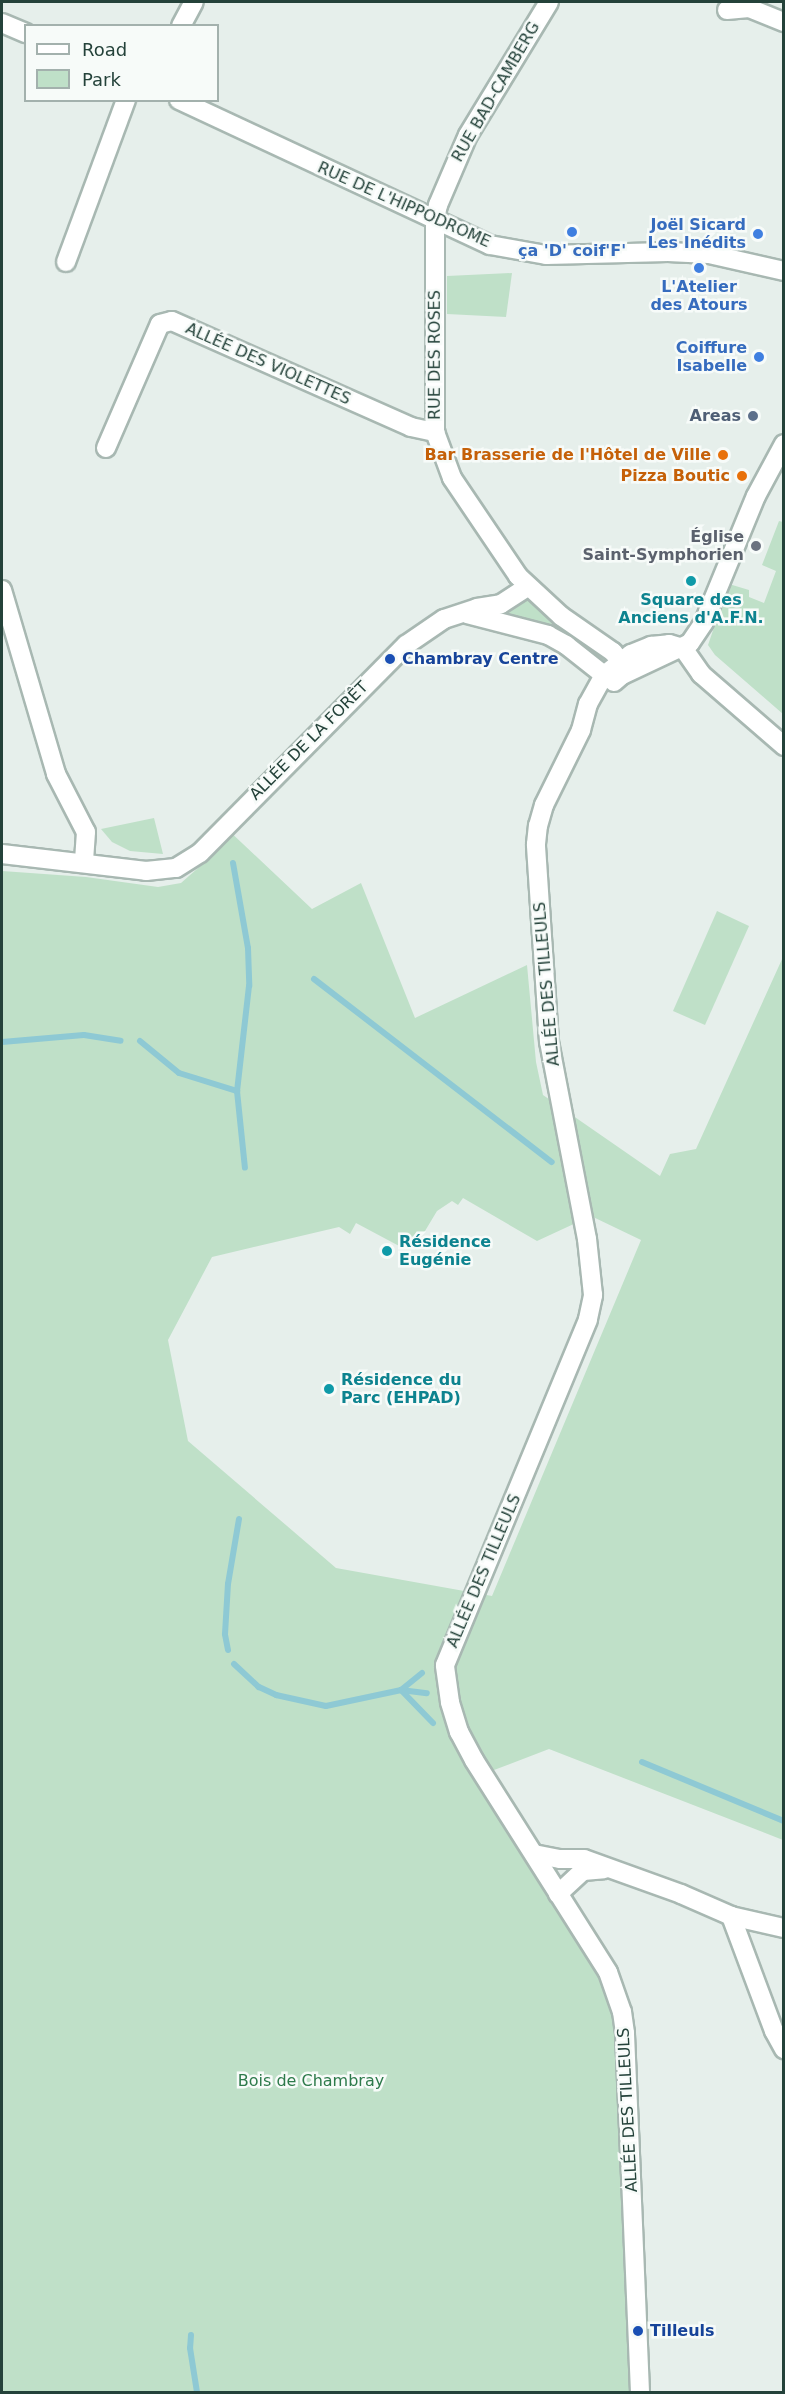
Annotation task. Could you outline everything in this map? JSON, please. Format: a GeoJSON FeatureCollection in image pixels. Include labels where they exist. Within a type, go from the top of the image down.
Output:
{"type":"FeatureCollection","features":[{"type":"Feature","properties":{"kind":"street"},"geometry":{"type":"LineString","coordinates":[[182,24],[194,2]]}},
{"type":"Feature","properties":{"kind":"street","name":"RUE BAD-CAMBERG"},"geometry":{"type":"LineString","coordinates":[[435,219],[453,166],[468,135],[549,2]]}},
{"type":"Feature","properties":{"kind":"street"},"geometry":{"type":"LineString","coordinates":[[727,10],[749,8],[783,22]]}},
{"type":"Feature","properties":{"kind":"street"},"geometry":{"type":"LineString","coordinates":[[2,23],[24,32]]}},
{"type":"Feature","properties":{"kind":"street"},"geometry":{"type":"LineString","coordinates":[[66,262],[125,102]]}},
{"type":"Feature","properties":{"kind":"street","name":"RUE DE L'HIPPODROME"},"geometry":{"type":"LineString","coordinates":[[183,102],[490,245],[524,253],[546,255],[668,252],[710,254],[783,271]]}},
{"type":"Feature","properties":{"kind":"street","name":"RUE DES ROSES"},"geometry":{"type":"LineString","coordinates":[[435,219],[435,432],[452,478],[523,582],[561,616],[613,652],[616,673]]}},
{"type":"Feature","properties":{"kind":"street","name":"ALLÉE DES VIOLETTES"},"geometry":{"type":"LineString","coordinates":[[106,448],[160,324],[172,321],[411,427],[435,432]]}},
{"type":"Feature","properties":{"kind":"street"},"geometry":{"type":"LineString","coordinates":[[459,613],[548,635],[616,673],[682,648],[690,643],[704,622],[756,495],[783,444]]}},
{"type":"Feature","properties":{"kind":"street","name":"ALLÉE DE LA FORÊT"},"geometry":{"type":"LineString","coordinates":[[2,854],[159,871],[176,868],[200,853],[406,645],[434,625],[459,613],[501,604],[523,582]]}},
{"type":"Feature","properties":{"kind":"street"},"geometry":{"type":"LineString","coordinates":[[2,590],[56,774],[86,832],[84,862]]}},
{"type":"Feature","properties":{"kind":"street"},"geometry":{"type":"LineString","coordinates":[[682,648],[701,674],[783,746]]}},
{"type":"Feature","properties":{"kind":"street","name":"ALLÉE DES TILLEULS"},"geometry":{"type":"LineString","coordinates":[[616,673],[581,730],[544,805],[536,844],[549,1042],[587,1239],[593,1295],[588,1319],[446,1665],[450,1702],[459,1732],[474,1760],[608,1972],[624,2022],[640,2392]]}},
{"type":"Feature","properties":{"kind":"street"},"geometry":{"type":"LineString","coordinates":[[534,1854],[560,1859],[584,1859],[615,1869],[731,1916],[783,1928]]}},
{"type":"Feature","properties":{"kind":"street"},"geometry":{"type":"LineString","coordinates":[[558,1894],[583,1871],[615,1869]]}},
{"type":"Feature","properties":{"kind":"street"},"geometry":{"type":"LineString","coordinates":[[731,1916],[774,2031],[783,2049]]}},
{"type":"Feature","properties":{"kind":"green space"},"geometry":{"type":"Polygon","coordinates":[[[512,273],[506,317],[447,314],[447,276],[512,273]]]}},
{"type":"Feature","properties":{"kind":"green space"},"geometry":{"type":"Polygon","coordinates":[[[779,521],[783,522],[783,714],[715,655],[708,645],[729,584],[749,590],[749,597],[764,603],[776,571],[762,565],[779,521]]]}},
{"type":"Feature","properties":{"kind":"green space"},"geometry":{"type":"Polygon","coordinates":[[[530,597],[544,613],[609,660],[605,664],[493,614],[530,597]]]}},
{"type":"Feature","properties":{"kind":"green space"},"geometry":{"type":"Polygon","coordinates":[[[154,818],[163,854],[130,851],[112,842],[101,829],[154,818]]]}},
{"type":"Feature","properties":{"kind":"green space","name":"Bois de Chambray"},"geometry":{"type":"Polygon","coordinates":[[[225,827],[312,909],[361,883],[415,1018],[527,965],[536,1062],[543,1095],[660,1176],[670,1154],[696,1149],[783,957],[783,1840],[549,1749],[494,1770],[492,1788],[615,1990],[640,2392],[2,2392],[2,871],[86,877],[158,887],[181,883],[206,861],[225,827]],[[463,1198],[458,1205],[452,1201],[437,1211],[425,1231],[409,1247],[403,1244],[401,1247],[356,1223],[350,1234],[339,1227],[212,1257],[168,1340],[188,1441],[336,1568],[492,1596],[641,1240],[591,1216],[537,1241],[463,1198]]]}},
{"type":"Feature","properties":{"kind":"green space"},"geometry":{"type":"Polygon","coordinates":[[[717,911],[749,926],[705,1025],[673,1011],[717,911]]]}},
{"type":"Feature","properties":{"kind":"waterway"},"geometry":{"type":"LineString","coordinates":[[233,863],[248,948],[249,986],[237,1091],[245,1168]]}},
{"type":"Feature","properties":{"kind":"waterway"},"geometry":{"type":"LineString","coordinates":[[314,979],[552,1162]]}},
{"type":"Feature","properties":{"kind":"waterway"},"geometry":{"type":"LineString","coordinates":[[2,1042],[84,1035],[121,1041]]}},
{"type":"Feature","properties":{"kind":"waterway"},"geometry":{"type":"LineString","coordinates":[[140,1041],[179,1073],[237,1091]]}},
{"type":"Feature","properties":{"kind":"waterway"},"geometry":{"type":"LineString","coordinates":[[228,1650],[225,1634],[228,1584],[239,1519]]}},
{"type":"Feature","properties":{"kind":"waterway"},"geometry":{"type":"LineString","coordinates":[[234,1664],[259,1687],[276,1695],[326,1706],[401,1690],[427,1693]]}},
{"type":"Feature","properties":{"kind":"waterway"},"geometry":{"type":"LineString","coordinates":[[422,1673],[401,1690],[433,1723]]}},
{"type":"Feature","properties":{"kind":"waterway"},"geometry":{"type":"LineString","coordinates":[[642,1762],[784,1821]]}},
{"type":"Feature","properties":{"kind":"waterway"},"geometry":{"type":"LineString","coordinates":[[191,2335],[190,2348],[197,2392]]}},
{"type":"Feature","properties":{"kind":"place","name":"ça 'D' coif'F'"},"geometry":{"type":"Point","coordinates":[572,232]}},
{"type":"Feature","properties":{"kind":"place","name":"Joël Sicard Les Inédits"},"geometry":{"type":"Point","coordinates":[758,234]}},
{"type":"Feature","properties":{"kind":"place","name":"L'Atelier des Atours"},"geometry":{"type":"Point","coordinates":[699,268]}},
{"type":"Feature","properties":{"kind":"place","name":"Coiffure Isabelle"},"geometry":{"type":"Point","coordinates":[759,357]}},
{"type":"Feature","properties":{"kind":"place","name":"Areas"},"geometry":{"type":"Point","coordinates":[753,416]}},
{"type":"Feature","properties":{"kind":"place","name":"Bar Brasserie de l'Hôtel de Ville"},"geometry":{"type":"Point","coordinates":[723,455]}},
{"type":"Feature","properties":{"kind":"place","name":"Pizza Boutic"},"geometry":{"type":"Point","coordinates":[742,476]}},
{"type":"Feature","properties":{"kind":"place","name":"Église Saint-Symphorien"},"geometry":{"type":"Point","coordinates":[756,546]}},
{"type":"Feature","properties":{"kind":"place","name":"Square des Anciens d'A.F.N."},"geometry":{"type":"Point","coordinates":[691,581]}},
{"type":"Feature","properties":{"kind":"place","name":"Chambray Centre"},"geometry":{"type":"Point","coordinates":[390,659]}},
{"type":"Feature","properties":{"kind":"place","name":"Résidence Eugénie"},"geometry":{"type":"Point","coordinates":[387,1251]}},
{"type":"Feature","properties":{"kind":"place","name":"Résidence du Parc (EHPAD)"},"geometry":{"type":"Point","coordinates":[329,1389]}},
{"type":"Feature","properties":{"kind":"place","name":"Tilleuls"},"geometry":{"type":"Point","coordinates":[638,2331]}}]}
